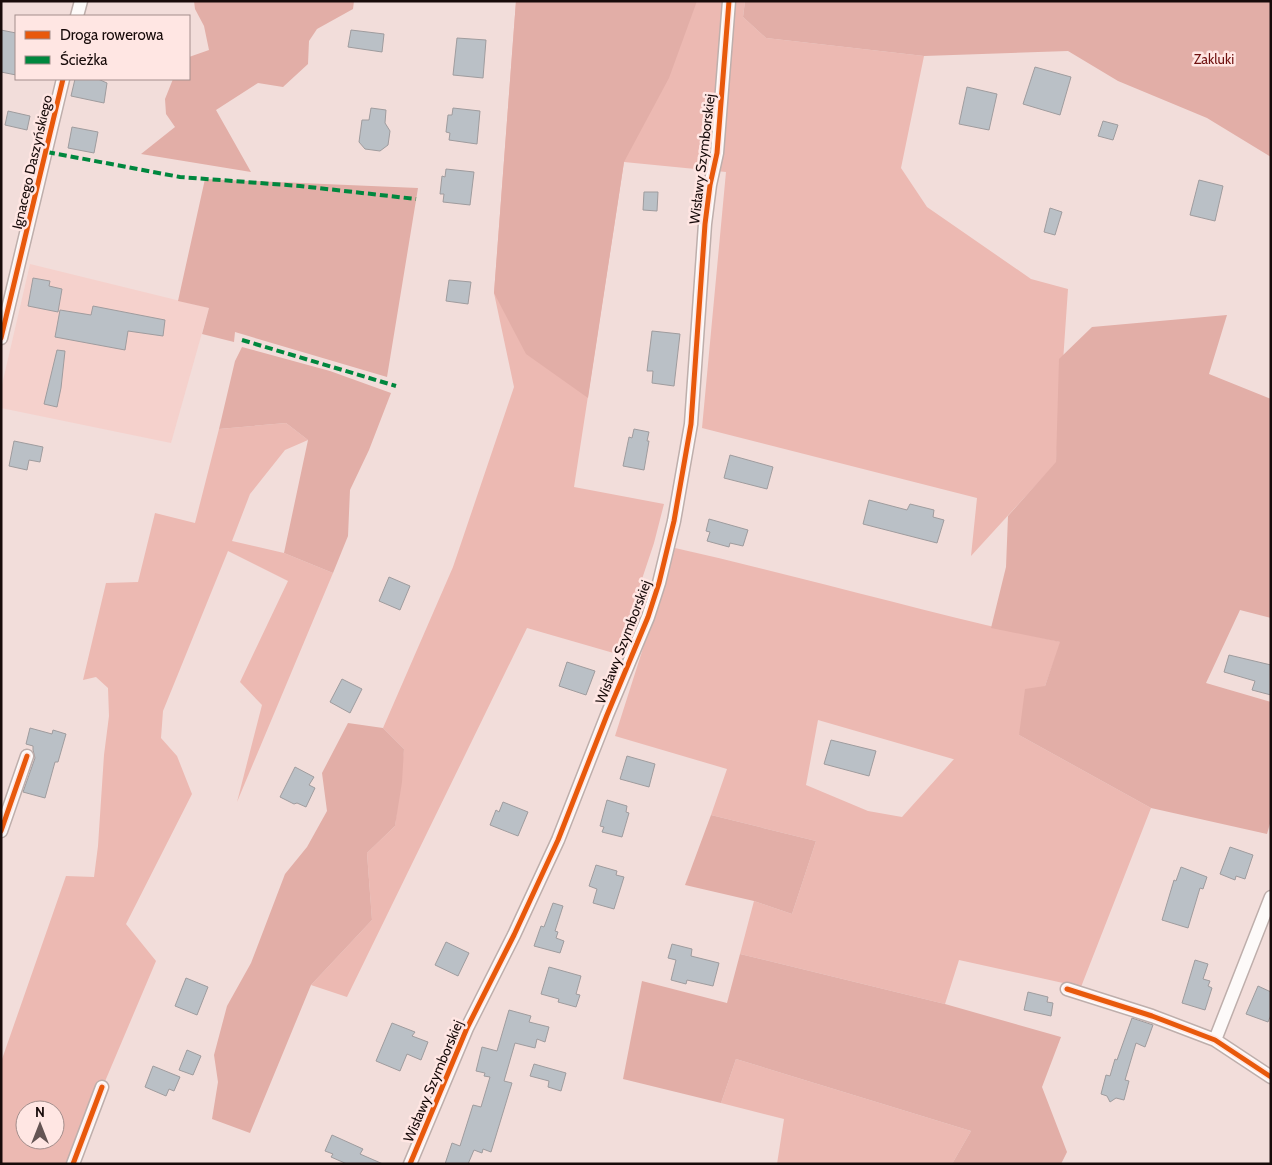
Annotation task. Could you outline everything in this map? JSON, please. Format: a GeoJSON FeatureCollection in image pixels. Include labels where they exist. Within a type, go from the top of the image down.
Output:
{"type":"FeatureCollection","features":[{"type":"Feature","properties":{"kind":"street"},"geometry":{"type":"LineString","coordinates":[[77,15],[81,1]]}},
{"type":"Feature","properties":{"kind":"street","name":"Wisławy Szymborskiej"},"geometry":{"type":"LineString","coordinates":[[410,1164],[468,1028],[558,840],[642,632],[659,583],[676,512],[692,424],[705,224],[710,185],[717,153],[728,1]]}},
{"type":"Feature","properties":{"kind":"street","name":"Ignacego Daszyńskiego"},"geometry":{"type":"LineString","coordinates":[[1,338],[63,80]]}},
{"type":"Feature","properties":{"kind":"street"},"geometry":{"type":"LineString","coordinates":[[1,831],[27,756]]}},
{"type":"Feature","properties":{"kind":"street"},"geometry":{"type":"LineString","coordinates":[[1215,1040],[1271,897]]}},
{"type":"Feature","properties":{"kind":"street"},"geometry":{"type":"LineString","coordinates":[[1067,989],[1152,1016],[1215,1040],[1271,1077]]}},
{"type":"Feature","properties":{"kind":"street"},"geometry":{"type":"LineString","coordinates":[[73,1164],[102,1087]]}},
{"type":"Feature","properties":{"kind":"shaded area"},"geometry":{"type":"Polygon","coordinates":[[[516,1],[745,1],[743,17],[766,38],[924,56],[901,168],[927,207],[1031,279],[1068,289],[1056,463],[971,556],[977,498],[702,428],[726,172],[624,162],[574,487],[664,504],[654,543],[617,654],[527,628],[347,997],[311,985],[372,920],[367,853],[395,826],[404,749],[383,728],[453,567],[514,387],[494,293],[516,1]]]}},
{"type":"Feature","properties":{"kind":"shaded area"},"geometry":{"type":"Polygon","coordinates":[[[30,264],[209,308],[171,443],[1,408],[1,389],[30,264]]]}},
{"type":"Feature","properties":{"kind":"shaded area"},"geometry":{"type":"Polygon","coordinates":[[[286,423],[308,440],[285,450],[250,494],[232,541],[284,553],[333,573],[237,802],[262,705],[240,682],[288,581],[228,551],[163,711],[161,738],[177,756],[192,794],[126,924],[156,961],[70,1164],[1,1164],[1,1062],[66,876],[94,877],[109,716],[108,688],[96,677],[83,680],[106,583],[138,582],[155,513],[195,523],[219,429],[286,423]]]}},
{"type":"Feature","properties":{"kind":"shaded area"},"geometry":{"type":"Polygon","coordinates":[[[675,548],[964,620],[1061,642],[1045,686],[1019,735],[1151,808],[1081,987],[959,960],[945,1004],[740,954],[754,901],[792,914],[816,841],[711,815],[727,769],[615,736],[675,548]],[[818,720],[806,785],[868,811],[902,817],[954,759],[818,720]]]}},
{"type":"Feature","properties":{"kind":"shaded area"},"geometry":{"type":"Polygon","coordinates":[[[736,1059],[971,1131],[952,1164],[777,1164],[784,1119],[721,1103],[736,1059]]]}},
{"type":"Feature","properties":{"kind":"green space"},"geometry":{"type":"Polygon","coordinates":[[[194,1],[354,1],[353,9],[317,29],[309,41],[308,64],[283,87],[258,83],[216,110],[251,172],[141,154],[175,127],[166,114],[165,99],[173,80],[190,80],[190,57],[209,50],[204,26],[195,9],[194,1]]]}},
{"type":"Feature","properties":{"kind":"green space"},"geometry":{"type":"Polygon","coordinates":[[[516,1],[697,1],[669,78],[624,162],[588,398],[526,354],[494,293],[516,1]]]}},
{"type":"Feature","properties":{"kind":"green space","name":"Zakluki"},"geometry":{"type":"Polygon","coordinates":[[[745,1],[1271,1],[1271,157],[1207,118],[1118,81],[1068,51],[924,56],[766,38],[743,17],[745,1]]]}},
{"type":"Feature","properties":{"kind":"green space"},"geometry":{"type":"Polygon","coordinates":[[[205,179],[418,188],[387,377],[235,332],[234,342],[202,334],[209,308],[178,301],[205,179]]]}},
{"type":"Feature","properties":{"kind":"green space"},"geometry":{"type":"Polygon","coordinates":[[[1227,315],[1209,374],[1271,399],[1271,618],[1240,610],[1206,683],[1271,702],[1271,820],[1267,834],[1151,808],[1019,735],[1025,689],[1045,686],[1060,642],[991,628],[1006,567],[1008,516],[1056,462],[1059,359],[1092,327],[1227,315]]]}},
{"type":"Feature","properties":{"kind":"green space"},"geometry":{"type":"Polygon","coordinates":[[[242,347],[330,371],[391,393],[369,450],[350,490],[348,536],[333,573],[284,553],[308,440],[286,423],[219,429],[235,361],[242,347]]]}},
{"type":"Feature","properties":{"kind":"green space"},"geometry":{"type":"Polygon","coordinates":[[[348,723],[383,728],[404,749],[402,782],[395,826],[367,853],[372,920],[311,985],[250,1133],[212,1119],[218,1082],[214,1055],[227,1006],[251,963],[285,874],[307,847],[327,811],[322,773],[348,723]]]}},
{"type":"Feature","properties":{"kind":"green space"},"geometry":{"type":"Polygon","coordinates":[[[711,815],[816,841],[792,914],[754,901],[685,885],[711,815]]]}},
{"type":"Feature","properties":{"kind":"green space"},"geometry":{"type":"Polygon","coordinates":[[[740,954],[945,1004],[1061,1037],[1042,1087],[1067,1152],[1061,1164],[952,1164],[971,1131],[736,1059],[721,1103],[623,1079],[642,981],[727,1003],[740,954]]]}},
{"type":"Feature","properties":{"kind":"building"},"geometry":{"type":"Polygon","coordinates":[[[1,30],[15,33],[15,75],[1,72],[1,30]]]}},
{"type":"Feature","properties":{"kind":"building"},"geometry":{"type":"Polygon","coordinates":[[[351,30],[384,34],[382,52],[348,47],[351,30]]]}},
{"type":"Feature","properties":{"kind":"building"},"geometry":{"type":"Polygon","coordinates":[[[457,38],[486,40],[483,78],[453,75],[457,38]]]}},
{"type":"Feature","properties":{"kind":"building"},"geometry":{"type":"Polygon","coordinates":[[[1035,67],[1071,77],[1060,115],[1023,104],[1035,67]]]}},
{"type":"Feature","properties":{"kind":"building"},"geometry":{"type":"Polygon","coordinates":[[[75,80],[100,80],[107,83],[104,103],[71,96],[75,80]]]}},
{"type":"Feature","properties":{"kind":"building"},"geometry":{"type":"Polygon","coordinates":[[[967,87],[997,94],[989,130],[959,124],[967,87]]]}},
{"type":"Feature","properties":{"kind":"building"},"geometry":{"type":"Polygon","coordinates":[[[371,108],[386,110],[385,123],[390,131],[388,145],[380,151],[365,149],[359,142],[362,120],[369,120],[371,108]]]}},
{"type":"Feature","properties":{"kind":"building"},"geometry":{"type":"Polygon","coordinates":[[[453,108],[480,111],[477,144],[449,140],[450,133],[446,132],[448,115],[452,115],[453,108]]]}},
{"type":"Feature","properties":{"kind":"building"},"geometry":{"type":"Polygon","coordinates":[[[8,111],[30,116],[27,130],[5,125],[8,111]]]}},
{"type":"Feature","properties":{"kind":"building"},"geometry":{"type":"Polygon","coordinates":[[[1103,121],[1118,125],[1113,140],[1098,136],[1103,121]]]}},
{"type":"Feature","properties":{"kind":"building"},"geometry":{"type":"Polygon","coordinates":[[[72,127],[98,132],[94,153],[68,148],[72,127]]]}},
{"type":"Feature","properties":{"kind":"building"},"geometry":{"type":"Polygon","coordinates":[[[446,169],[474,172],[470,205],[443,202],[444,194],[440,194],[442,176],[445,177],[446,169]]]}},
{"type":"Feature","properties":{"kind":"building"},"geometry":{"type":"Polygon","coordinates":[[[1199,180],[1223,186],[1215,221],[1190,215],[1199,180]]]}},
{"type":"Feature","properties":{"kind":"building"},"geometry":{"type":"Polygon","coordinates":[[[644,192],[658,192],[657,211],[643,210],[644,192]]]}},
{"type":"Feature","properties":{"kind":"building"},"geometry":{"type":"Polygon","coordinates":[[[1050,208],[1062,212],[1055,235],[1044,232],[1050,208]]]}},
{"type":"Feature","properties":{"kind":"building"},"geometry":{"type":"Polygon","coordinates":[[[33,278],[50,281],[49,286],[62,289],[58,312],[28,306],[33,278]]]}},
{"type":"Feature","properties":{"kind":"building"},"geometry":{"type":"Polygon","coordinates":[[[449,280],[471,282],[468,304],[446,301],[449,280]]]}},
{"type":"Feature","properties":{"kind":"building"},"geometry":{"type":"Polygon","coordinates":[[[93,306],[165,320],[163,336],[128,331],[125,350],[55,337],[60,310],[91,315],[93,306]]]}},
{"type":"Feature","properties":{"kind":"building"},"geometry":{"type":"Polygon","coordinates":[[[652,331],[680,334],[674,386],[652,383],[653,371],[647,371],[652,331]]]}},
{"type":"Feature","properties":{"kind":"building"},"geometry":{"type":"Polygon","coordinates":[[[57,350],[65,351],[57,407],[44,404],[57,350]]]}},
{"type":"Feature","properties":{"kind":"building"},"geometry":{"type":"Polygon","coordinates":[[[634,429],[649,432],[644,470],[623,466],[629,437],[632,438],[634,429]]]}},
{"type":"Feature","properties":{"kind":"building"},"geometry":{"type":"Polygon","coordinates":[[[14,441],[43,447],[40,462],[29,460],[27,470],[9,466],[14,441]]]}},
{"type":"Feature","properties":{"kind":"building"},"geometry":{"type":"Polygon","coordinates":[[[730,455],[773,467],[767,489],[724,478],[730,455]]]}},
{"type":"Feature","properties":{"kind":"building"},"geometry":{"type":"Polygon","coordinates":[[[869,500],[907,510],[910,504],[934,510],[933,517],[944,520],[937,543],[863,524],[869,500]]]}},
{"type":"Feature","properties":{"kind":"building"},"geometry":{"type":"Polygon","coordinates":[[[709,519],[748,530],[743,546],[730,543],[729,547],[707,541],[710,532],[706,531],[709,519]]]}},
{"type":"Feature","properties":{"kind":"building"},"geometry":{"type":"Polygon","coordinates":[[[389,577],[410,586],[400,610],[379,601],[389,577]]]}},
{"type":"Feature","properties":{"kind":"building"},"geometry":{"type":"Polygon","coordinates":[[[1229,655],[1271,665],[1271,695],[1252,690],[1255,681],[1224,672],[1229,655]]]}},
{"type":"Feature","properties":{"kind":"building"},"geometry":{"type":"Polygon","coordinates":[[[567,662],[595,671],[586,695],[559,686],[567,662]]]}},
{"type":"Feature","properties":{"kind":"building"},"geometry":{"type":"Polygon","coordinates":[[[342,679],[362,689],[350,713],[330,702],[342,679]]]}},
{"type":"Feature","properties":{"kind":"building"},"geometry":{"type":"Polygon","coordinates":[[[30,728],[52,734],[53,730],[66,734],[58,762],[55,762],[45,798],[23,792],[35,758],[33,746],[26,744],[30,728]]]}},
{"type":"Feature","properties":{"kind":"building"},"geometry":{"type":"Polygon","coordinates":[[[831,740],[876,751],[869,776],[824,764],[831,740]]]}},
{"type":"Feature","properties":{"kind":"building"},"geometry":{"type":"Polygon","coordinates":[[[627,756],[655,764],[649,787],[620,779],[627,756]]]}},
{"type":"Feature","properties":{"kind":"building"},"geometry":{"type":"Polygon","coordinates":[[[295,767],[314,777],[309,785],[315,788],[306,807],[297,803],[294,804],[280,797],[295,767]]]}},
{"type":"Feature","properties":{"kind":"building"},"geometry":{"type":"Polygon","coordinates":[[[607,800],[627,806],[626,812],[629,813],[622,837],[602,832],[604,827],[600,826],[607,800]]]}},
{"type":"Feature","properties":{"kind":"building"},"geometry":{"type":"Polygon","coordinates":[[[503,802],[528,812],[518,836],[490,825],[496,810],[499,812],[503,802]]]}},
{"type":"Feature","properties":{"kind":"building"},"geometry":{"type":"Polygon","coordinates":[[[1230,847],[1253,855],[1245,879],[1236,876],[1235,880],[1220,874],[1230,847]]]}},
{"type":"Feature","properties":{"kind":"building"},"geometry":{"type":"Polygon","coordinates":[[[596,865],[617,871],[616,875],[624,877],[614,909],[593,903],[597,889],[589,886],[596,865]]]}},
{"type":"Feature","properties":{"kind":"building"},"geometry":{"type":"Polygon","coordinates":[[[1181,867],[1207,877],[1203,889],[1200,888],[1188,928],[1162,920],[1174,880],[1176,881],[1181,867]]]}},
{"type":"Feature","properties":{"kind":"building"},"geometry":{"type":"Polygon","coordinates":[[[553,903],[563,906],[555,931],[558,932],[556,938],[564,941],[560,953],[534,946],[541,926],[544,927],[553,903]]]}},
{"type":"Feature","properties":{"kind":"building"},"geometry":{"type":"Polygon","coordinates":[[[446,942],[469,953],[458,976],[435,965],[446,942]]]}},
{"type":"Feature","properties":{"kind":"building"},"geometry":{"type":"Polygon","coordinates":[[[672,944],[692,949],[691,956],[719,963],[713,986],[687,980],[686,984],[671,980],[676,960],[668,958],[672,944]]]}},
{"type":"Feature","properties":{"kind":"building"},"geometry":{"type":"Polygon","coordinates":[[[1195,960],[1208,964],[1203,979],[1210,981],[1208,986],[1212,988],[1205,1010],[1182,1003],[1195,960]]]}},
{"type":"Feature","properties":{"kind":"building"},"geometry":{"type":"Polygon","coordinates":[[[549,967],[581,976],[576,994],[580,995],[576,1007],[558,1002],[559,999],[541,994],[549,967]]]}},
{"type":"Feature","properties":{"kind":"building"},"geometry":{"type":"Polygon","coordinates":[[[186,978],[208,987],[197,1015],[175,1006],[186,978]]]}},
{"type":"Feature","properties":{"kind":"building"},"geometry":{"type":"Polygon","coordinates":[[[1258,986],[1271,992],[1271,1015],[1268,1022],[1246,1014],[1258,986]]]}},
{"type":"Feature","properties":{"kind":"building"},"geometry":{"type":"Polygon","coordinates":[[[1028,992],[1048,997],[1047,1002],[1053,1003],[1051,1016],[1024,1010],[1028,992]]]}},
{"type":"Feature","properties":{"kind":"building"},"geometry":{"type":"Polygon","coordinates":[[[509,1010],[531,1016],[529,1022],[549,1027],[545,1042],[537,1039],[535,1048],[515,1043],[504,1081],[512,1083],[491,1152],[483,1149],[482,1153],[474,1150],[468,1164],[445,1164],[452,1143],[460,1146],[473,1105],[481,1107],[490,1077],[484,1076],[485,1073],[476,1071],[482,1047],[497,1051],[509,1010]]]}},
{"type":"Feature","properties":{"kind":"building"},"geometry":{"type":"Polygon","coordinates":[[[1132,1018],[1153,1025],[1145,1047],[1136,1043],[1125,1080],[1129,1081],[1124,1100],[1116,1098],[1110,1102],[1107,1096],[1101,1094],[1106,1075],[1110,1076],[1132,1018]]]}},
{"type":"Feature","properties":{"kind":"building"},"geometry":{"type":"Polygon","coordinates":[[[392,1023],[415,1032],[412,1036],[428,1042],[421,1060],[407,1054],[400,1071],[376,1061],[392,1023]]]}},
{"type":"Feature","properties":{"kind":"building"},"geometry":{"type":"Polygon","coordinates":[[[187,1050],[201,1056],[193,1075],[179,1070],[187,1050]]]}},
{"type":"Feature","properties":{"kind":"building"},"geometry":{"type":"Polygon","coordinates":[[[534,1064],[566,1073],[561,1091],[548,1087],[549,1081],[530,1076],[534,1064]]]}},
{"type":"Feature","properties":{"kind":"building"},"geometry":{"type":"Polygon","coordinates":[[[153,1066],[180,1077],[174,1091],[169,1089],[166,1096],[145,1087],[153,1066]]]}},
{"type":"Feature","properties":{"kind":"building"},"geometry":{"type":"Polygon","coordinates":[[[332,1135],[363,1149],[360,1154],[383,1164],[347,1164],[331,1157],[333,1154],[325,1151],[332,1135]]]}},
{"type":"Feature","properties":{"kind":"marked path"},"geometry":{"type":"LineString","coordinates":[[47,152],[180,177],[300,186],[416,199]]}},
{"type":"Feature","properties":{"kind":"marked path"},"geometry":{"type":"LineString","coordinates":[[242,340],[396,386]]}},
{"type":"Feature","properties":{"kind":"cycle path"},"geometry":{"type":"LineString","coordinates":[[410,1164],[467,1028],[514,935],[558,840],[648,617],[659,583],[674,521],[691,424],[705,224],[710,185],[717,153],[729,1]]}},
{"type":"Feature","properties":{"kind":"cycle path"},"geometry":{"type":"LineString","coordinates":[[1,338],[63,80]]}},
{"type":"Feature","properties":{"kind":"cycle path"},"geometry":{"type":"LineString","coordinates":[[1,831],[27,756]]}},
{"type":"Feature","properties":{"kind":"cycle path"},"geometry":{"type":"LineString","coordinates":[[1067,989],[1152,1016],[1215,1040],[1271,1077]]}},
{"type":"Feature","properties":{"kind":"cycle path"},"geometry":{"type":"LineString","coordinates":[[73,1164],[102,1087]]}}]}
